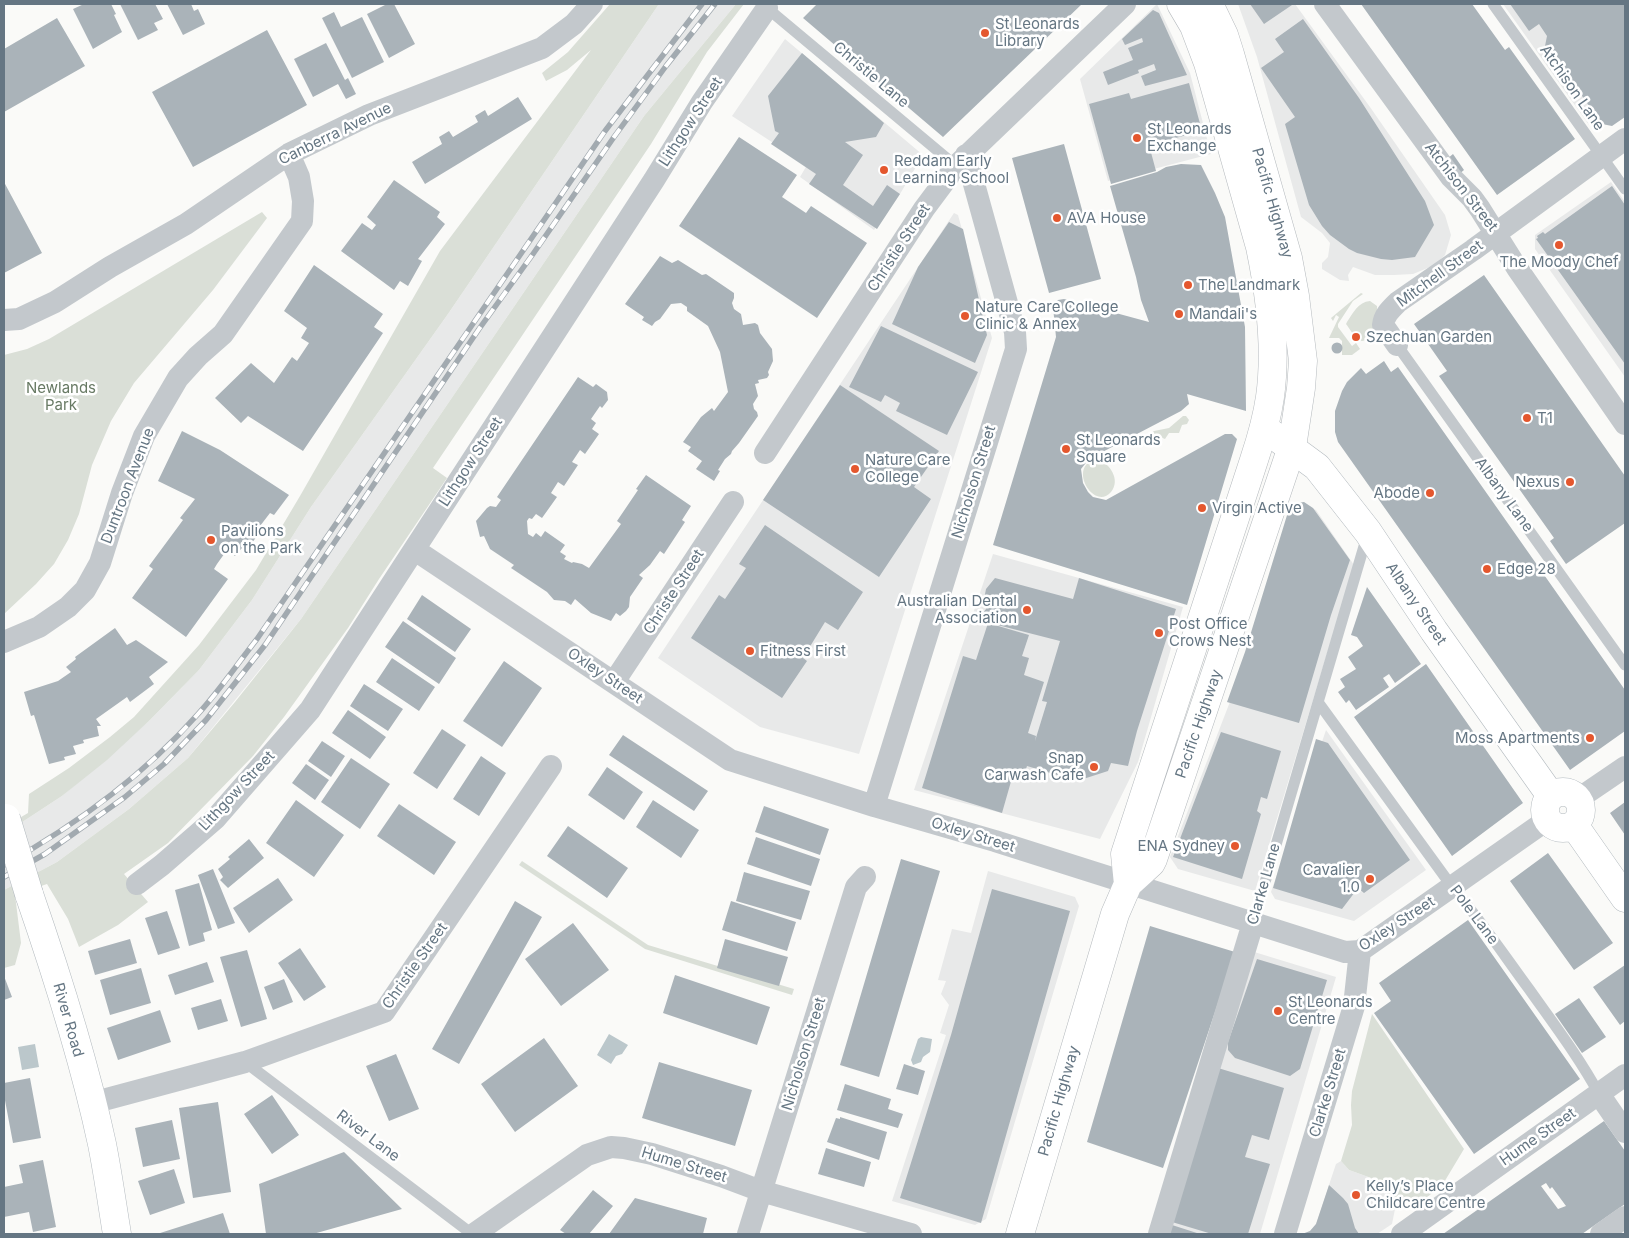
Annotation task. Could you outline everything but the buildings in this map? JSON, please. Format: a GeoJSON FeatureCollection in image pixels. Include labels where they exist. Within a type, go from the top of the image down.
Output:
{"type":"FeatureCollection","features":[{"type":"Feature","properties":{"kind":"main road","name":"Pacific Highway"},"geometry":{"type":"LineString","coordinates":[[1128,884],[1125,854],[1264,428],[1270,395],[1271,316],[1266,275],[1260,247],[1208,63],[1194,26],[1181,4]]}},
{"type":"Feature","properties":{"kind":"main road","name":"Pacific Highway"},"geometry":{"type":"LineString","coordinates":[[1020,1234],[1115,914],[1128,884],[1153,859],[1292,447],[1303,361],[1288,258],[1230,54],[1209,4]]}},
{"type":"Feature","properties":{"kind":"main road","name":"Albany Street"},"geometry":{"type":"LineString","coordinates":[[1264,428],[1317,466],[1368,532],[1549,808]]}},
{"type":"Feature","properties":{"kind":"main road"},"geometry":{"type":"LineString","coordinates":[[1549,808],[1558,792],[1572,794],[1576,812],[1625,898]]}},
{"type":"Feature","properties":{"kind":"main road","name":"River Road"},"geometry":{"type":"LineString","coordinates":[[5,814],[50,956],[92,1103],[102,1145],[117,1234]]}},
{"type":"Feature","properties":{"kind":"street","name":"Canberra Avenue"},"geometry":{"type":"LineString","coordinates":[[4,320],[19,319],[54,302],[110,267],[186,224],[288,154],[369,115],[542,48],[574,24],[592,4]]}},
{"type":"Feature","properties":{"kind":"street","name":"Christie Street"},"geometry":{"type":"LineString","coordinates":[[765,453],[924,209],[961,161],[1125,4]]}},
{"type":"Feature","properties":{"kind":"street","name":"Atchison Street"},"geometry":{"type":"LineString","coordinates":[[1325,4],[1451,177],[1472,198],[1517,268],[1625,424]]}},
{"type":"Feature","properties":{"kind":"street","name":"Lithgow Street"},"geometry":{"type":"LineString","coordinates":[[137,884],[215,819],[310,710],[654,180],[702,102],[767,8]]}},
{"type":"Feature","properties":{"kind":"street","name":"Mitchell Street"},"geometry":{"type":"LineString","coordinates":[[1383,325],[1389,311],[1398,302],[1625,139]]}},
{"type":"Feature","properties":{"kind":"street","name":"Duntroon Avenue"},"geometry":{"type":"LineString","coordinates":[[4,642],[39,627],[68,607],[85,590],[100,563],[122,494],[144,436],[178,378],[198,356],[223,334],[302,221],[303,201],[300,178],[288,154]]}},
{"type":"Feature","properties":{"kind":"street","name":"Nicholson Street"},"geometry":{"type":"LineString","coordinates":[[874,806],[1016,348],[1015,332],[961,161]]}},
{"type":"Feature","properties":{"kind":"street","name":"Albany Lane"},"geometry":{"type":"LineString","coordinates":[[1383,325],[1397,345]]}},
{"type":"Feature","properties":{"kind":"street","name":"Christe Street"},"geometry":{"type":"LineString","coordinates":[[614,682],[733,502]]}},
{"type":"Feature","properties":{"kind":"street","name":"Oxley Street"},"geometry":{"type":"LineString","coordinates":[[415,550],[730,760],[1345,952],[1360,951],[1453,888],[1549,808]]}},
{"type":"Feature","properties":{"kind":"street","name":"Christie Street"},"geometry":{"type":"LineString","coordinates":[[92,1103],[245,1062],[384,1012],[551,766]]}},
{"type":"Feature","properties":{"kind":"street"},"geometry":{"type":"LineString","coordinates":[[1576,812],[1625,767]]}},
{"type":"Feature","properties":{"kind":"street","name":"Nicholson Street"},"geometry":{"type":"LineString","coordinates":[[748,1234],[856,887],[865,877]]}},
{"type":"Feature","properties":{"kind":"street","name":"Clarke Lane"},"geometry":{"type":"LineString","coordinates":[[1159,1234],[1253,923]]}},
{"type":"Feature","properties":{"kind":"street","name":"Clarke Street"},"geometry":{"type":"LineString","coordinates":[[1285,1234],[1354,1006],[1360,951]]}},
{"type":"Feature","properties":{"kind":"street","name":"Hume Street"},"geometry":{"type":"LineString","coordinates":[[1402,1234],[1625,1075]]}},
{"type":"Feature","properties":{"kind":"street","name":"Pole Lane"},"geometry":{"type":"LineString","coordinates":[[1599,1094],[1625,1132]]}},
{"type":"Feature","properties":{"kind":"street","name":"Hume Street"},"geometry":{"type":"LineString","coordinates":[[473,1234],[587,1155],[611,1147],[652,1154],[881,1230],[911,1234]]}},
{"type":"Feature","properties":{"kind":"street"},"geometry":{"type":"LineString","coordinates":[[1601,1234],[1625,1217]]}},
{"type":"Feature","properties":{"kind":"lane","name":"Atchison Lane"},"geometry":{"type":"LineString","coordinates":[[1493,4],[1625,189]]}},
{"type":"Feature","properties":{"kind":"lane","name":"Christie Lane"},"geometry":{"type":"LineString","coordinates":[[767,8],[961,161]]}},
{"type":"Feature","properties":{"kind":"lane","name":"Albany Lane"},"geometry":{"type":"LineString","coordinates":[[1397,345],[1625,665]]}},
{"type":"Feature","properties":{"kind":"lane","name":"Clarke Lane"},"geometry":{"type":"LineString","coordinates":[[1253,923],[1368,532]]}},
{"type":"Feature","properties":{"kind":"lane","name":"Pole Lane"},"geometry":{"type":"LineString","coordinates":[[1318,702],[1453,888],[1468,905],[1515,978],[1584,1066],[1599,1094]]}},
{"type":"Feature","properties":{"kind":"lane","name":"River Lane"},"geometry":{"type":"LineString","coordinates":[[245,1062],[473,1234]]}},
{"type":"Feature","properties":{"kind":"shaded area"},"geometry":{"type":"Polygon","coordinates":[[[659,4],[736,4],[644,116],[301,619],[188,758],[129,809],[57,862],[4,890],[4,834],[62,796],[150,720],[199,670],[252,600],[311,507],[448,314],[659,4]]]}},
{"type":"Feature","properties":{"kind":"shaded area"},"geometry":{"type":"Polygon","coordinates":[[[1157,4],[1190,73],[1211,154],[1108,181],[1080,79],[1157,4]]]}},
{"type":"Feature","properties":{"kind":"shaded area"},"geometry":{"type":"Polygon","coordinates":[[[1238,4],[1295,4],[1445,215],[1451,235],[1445,255],[1435,265],[1413,274],[1394,275],[1375,275],[1353,267],[1348,275],[1349,281],[1340,280],[1322,269],[1322,263],[1328,257],[1330,243],[1322,233],[1301,217],[1257,57],[1238,4]]]}},
{"type":"Feature","properties":{"kind":"shaded area"},"geometry":{"type":"Polygon","coordinates":[[[1503,4],[1625,4],[1625,103],[1594,126],[1589,125],[1503,4]]]}},
{"type":"Feature","properties":{"kind":"shaded area"},"geometry":{"type":"Polygon","coordinates":[[[785,39],[923,155],[900,194],[874,230],[800,177],[807,165],[732,116],[785,39]]]}},
{"type":"Feature","properties":{"kind":"shaded area"},"geometry":{"type":"Polygon","coordinates":[[[1611,182],[1625,202],[1625,377],[1535,249],[1535,235],[1611,182]]]}},
{"type":"Feature","properties":{"kind":"shaded area"},"geometry":{"type":"Polygon","coordinates":[[[954,213],[958,215],[992,338],[859,754],[760,727],[658,658],[954,213]]]}},
{"type":"Feature","properties":{"kind":"shaded area"},"geometry":{"type":"Polygon","coordinates":[[[1306,505],[1316,510],[1354,565],[1255,891],[1178,869],[1170,857],[1306,505]]]}},
{"type":"Feature","properties":{"kind":"shaded area"},"geometry":{"type":"Polygon","coordinates":[[[993,554],[1183,607],[1138,762],[1100,839],[914,790],[993,554]]]}},
{"type":"Feature","properties":{"kind":"shaded area"},"geometry":{"type":"Polygon","coordinates":[[[1326,730],[1426,870],[1354,921],[1275,899],[1271,892],[1326,730]]]}},
{"type":"Feature","properties":{"kind":"shaded area"},"geometry":{"type":"Polygon","coordinates":[[[988,871],[1075,897],[1079,906],[986,1219],[975,1225],[892,1201],[946,1035],[940,1033],[949,1005],[941,994],[946,981],[938,980],[952,929],[971,933],[988,871]]]}},
{"type":"Feature","properties":{"kind":"shaded area"},"geometry":{"type":"Polygon","coordinates":[[[1251,951],[1336,977],[1260,1234],[1167,1234],[1251,951]]]}},
{"type":"Feature","properties":{"kind":"shaded area"},"geometry":{"type":"Polygon","coordinates":[[[609,1034],[628,1045],[622,1054],[616,1056],[611,1064],[597,1055],[609,1034]]]}},
{"type":"Feature","properties":{"kind":"shaded area"},"geometry":{"type":"Polygon","coordinates":[[[921,1037],[932,1039],[930,1052],[923,1057],[921,1062],[913,1065],[911,1060],[918,1039],[921,1037]]]}},
{"type":"Feature","properties":{"kind":"shaded area"},"geometry":{"type":"Polygon","coordinates":[[[35,1044],[39,1067],[22,1070],[18,1047],[35,1044]]]}},
{"type":"Feature","properties":{"kind":"shaded area","name":"Kelly’s Place Childcare Centre"},"geometry":{"type":"Polygon","coordinates":[[[1341,1161],[1349,1170],[1374,1179],[1396,1204],[1392,1224],[1377,1234],[1304,1234],[1310,1231],[1316,1224],[1336,1164],[1341,1161]]]}},
{"type":"Feature","properties":{"kind":"green space"},"geometry":{"type":"Polygon","coordinates":[[[610,4],[659,4],[448,314],[311,507],[252,600],[199,670],[150,720],[107,760],[62,796],[4,834],[4,827],[28,813],[29,794],[69,768],[134,717],[199,645],[256,570],[440,251],[591,50],[567,70],[546,81],[542,73],[568,52],[610,4]]]}},
{"type":"Feature","properties":{"kind":"green space"},"geometry":{"type":"Polygon","coordinates":[[[736,4],[744,4],[707,52],[651,144],[433,468],[447,478],[348,628],[284,717],[253,756],[168,843],[124,874],[148,902],[118,925],[79,947],[68,919],[47,884],[15,895],[21,943],[15,965],[4,968],[4,890],[57,862],[129,809],[188,758],[235,702],[301,619],[644,116],[736,4]]]}},
{"type":"Feature","properties":{"kind":"green space","name":"Newlands Park"},"geometry":{"type":"Polygon","coordinates":[[[262,212],[267,218],[213,290],[134,383],[111,421],[92,465],[79,514],[68,540],[54,564],[4,614],[4,355],[27,349],[49,339],[262,212]]]}},
{"type":"Feature","properties":{"kind":"green space"},"geometry":{"type":"Polygon","coordinates":[[[1361,293],[1363,294],[1353,301],[1338,324],[1338,327],[1352,346],[1356,343],[1360,349],[1352,355],[1342,355],[1342,341],[1339,338],[1329,338],[1339,317],[1336,315],[1333,321],[1331,318],[1361,293]]]}},
{"type":"Feature","properties":{"kind":"green space"},"geometry":{"type":"Polygon","coordinates":[[[1370,301],[1377,306],[1377,318],[1371,334],[1362,341],[1355,337],[1346,324],[1362,303],[1370,301]]]}},
{"type":"Feature","properties":{"kind":"green space"},"geometry":{"type":"Polygon","coordinates":[[[1183,416],[1186,416],[1189,420],[1187,424],[1182,425],[1179,433],[1169,433],[1165,439],[1160,437],[1154,440],[1150,438],[1150,434],[1154,431],[1169,428],[1183,416]]]}},
{"type":"Feature","properties":{"kind":"green space"},"geometry":{"type":"Polygon","coordinates":[[[1097,459],[1110,468],[1115,482],[1111,492],[1104,497],[1097,496],[1091,492],[1083,477],[1088,463],[1097,459]]]}},
{"type":"Feature","properties":{"kind":"green space"},"geometry":{"type":"Polygon","coordinates":[[[522,861],[648,945],[794,989],[792,995],[645,949],[519,865],[522,861]]]}},
{"type":"Feature","properties":{"kind":"green space"},"geometry":{"type":"Polygon","coordinates":[[[1372,1014],[1464,1149],[1443,1184],[1425,1199],[1396,1204],[1374,1179],[1349,1170],[1341,1161],[1352,1125],[1352,1091],[1372,1014]]]}},
{"type":"Feature","properties":{"kind":"railway"},"geometry":{"type":"LineString","coordinates":[[4,865],[31,850],[107,798],[155,758],[214,696],[257,639],[605,131],[702,4]]}},
{"type":"Feature","properties":{"kind":"railway"},"geometry":{"type":"LineString","coordinates":[[4,877],[45,854],[125,797],[164,764],[206,720],[265,645],[479,329],[614,137],[666,66],[715,4]]}},
{"type":"Feature","properties":{"kind":"place","name":"St Leonards Library"},"geometry":{"type":"Point","coordinates":[985,33]}},
{"type":"Feature","properties":{"kind":"place","name":"St Leonards Exchange"},"geometry":{"type":"Point","coordinates":[1137,138]}},
{"type":"Feature","properties":{"kind":"place","name":"Reddam Early Learning School"},"geometry":{"type":"Point","coordinates":[884,170]}},
{"type":"Feature","properties":{"kind":"place","name":"AVA House"},"geometry":{"type":"Point","coordinates":[1057,218]}},
{"type":"Feature","properties":{"kind":"place","name":"The Moody Chef"},"geometry":{"type":"Point","coordinates":[1559,245]}},
{"type":"Feature","properties":{"kind":"place","name":"The Landmark"},"geometry":{"type":"Point","coordinates":[1188,285]}},
{"type":"Feature","properties":{"kind":"place","name":"Mandali's"},"geometry":{"type":"Point","coordinates":[1179,314]}},
{"type":"Feature","properties":{"kind":"place","name":"Nature Care College Clinic & Annex"},"geometry":{"type":"Point","coordinates":[965,316]}},
{"type":"Feature","properties":{"kind":"place","name":"Szechuan Garden"},"geometry":{"type":"Point","coordinates":[1356,337]}},
{"type":"Feature","properties":{"kind":"place","name":"T1"},"geometry":{"type":"Point","coordinates":[1527,418]}},
{"type":"Feature","properties":{"kind":"place","name":"St Leonards Square"},"geometry":{"type":"Point","coordinates":[1066,449]}},
{"type":"Feature","properties":{"kind":"place","name":"Nature Care College"},"geometry":{"type":"Point","coordinates":[855,469]}},
{"type":"Feature","properties":{"kind":"place","name":"Nexus"},"geometry":{"type":"Point","coordinates":[1570,482]}},
{"type":"Feature","properties":{"kind":"place","name":"Abode"},"geometry":{"type":"Point","coordinates":[1430,493]}},
{"type":"Feature","properties":{"kind":"place","name":"Virgin Active"},"geometry":{"type":"Point","coordinates":[1202,508]}},
{"type":"Feature","properties":{"kind":"place","name":"Pavilions on the Park"},"geometry":{"type":"Point","coordinates":[211,540]}},
{"type":"Feature","properties":{"kind":"place","name":"Edge 28"},"geometry":{"type":"Point","coordinates":[1487,569]}},
{"type":"Feature","properties":{"kind":"place","name":"Australian Dental Association"},"geometry":{"type":"Point","coordinates":[1027,610]}},
{"type":"Feature","properties":{"kind":"place","name":"Post Office Crows Nest"},"geometry":{"type":"Point","coordinates":[1159,633]}},
{"type":"Feature","properties":{"kind":"place","name":"Fitness First"},"geometry":{"type":"Point","coordinates":[750,651]}},
{"type":"Feature","properties":{"kind":"place","name":"Moss Apartments"},"geometry":{"type":"Point","coordinates":[1590,738]}},
{"type":"Feature","properties":{"kind":"place","name":"Snap Carwash Cafe"},"geometry":{"type":"Point","coordinates":[1094,767]}},
{"type":"Feature","properties":{"kind":"place","name":"ENA Sydney"},"geometry":{"type":"Point","coordinates":[1235,846]}},
{"type":"Feature","properties":{"kind":"place","name":"Cavalier 1.0"},"geometry":{"type":"Point","coordinates":[1370,879]}},
{"type":"Feature","properties":{"kind":"place","name":"St Leonards Centre"},"geometry":{"type":"Point","coordinates":[1278,1011]}},
{"type":"Feature","properties":{"kind":"place","name":"Kelly’s Place Childcare Centre"},"geometry":{"type":"Point","coordinates":[1356,1195]}}]}
